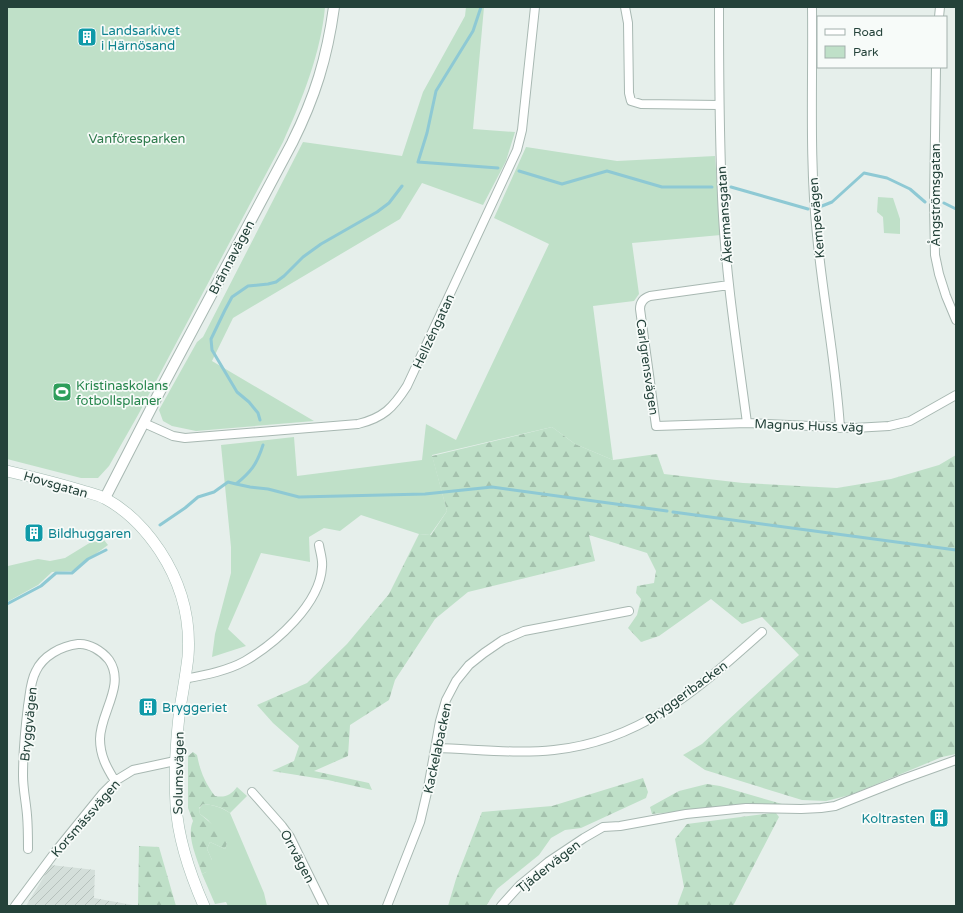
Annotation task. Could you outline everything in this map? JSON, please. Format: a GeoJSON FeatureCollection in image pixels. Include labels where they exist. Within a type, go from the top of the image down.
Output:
{"type":"FeatureCollection","features":[{"type":"Feature","properties":{"kind":"main road","name":"Hovsgatan"},"geometry":{"type":"LineString","coordinates":[[7,471],[66,486],[105,498]]}},
{"type":"Feature","properties":{"kind":"main road","name":"Solumsvägen"},"geometry":{"type":"LineString","coordinates":[[105,498],[126,513],[145,530],[167,561],[183,599],[186,616],[188,658],[184,679],[176,761],[176,805],[178,829],[189,871],[204,906]]}},
{"type":"Feature","properties":{"kind":"street","name":"Brännavägen"},"geometry":{"type":"LineString","coordinates":[[105,498],[307,114],[322,71],[331,31],[334,7]]}},
{"type":"Feature","properties":{"kind":"street","name":"Hellzéngatan"},"geometry":{"type":"LineString","coordinates":[[144,424],[173,436],[185,438],[358,424],[381,416],[390,409],[407,386],[517,150],[522,130],[535,7]]}},
{"type":"Feature","properties":{"kind":"street"},"geometry":{"type":"LineString","coordinates":[[625,7],[628,23],[629,93],[631,100],[637,104],[719,105]]}},
{"type":"Feature","properties":{"kind":"street","name":"Åkermansgatan"},"geometry":{"type":"LineString","coordinates":[[718,7],[719,105],[723,216],[729,285],[747,423]]}},
{"type":"Feature","properties":{"kind":"street","name":"Kempevägen"},"geometry":{"type":"LineString","coordinates":[[812,7],[813,182],[817,235],[838,398],[840,428]]}},
{"type":"Feature","properties":{"kind":"street","name":"Ångströmsgatan"},"geometry":{"type":"LineString","coordinates":[[936,68],[934,204],[935,255],[946,296],[956,320]]}},
{"type":"Feature","properties":{"kind":"street","name":"Carlgrensvägen"},"geometry":{"type":"LineString","coordinates":[[656,426],[640,309],[641,303],[644,299],[650,296],[729,285]]}},
{"type":"Feature","properties":{"kind":"street","name":"Magnus Huss väg"},"geometry":{"type":"LineString","coordinates":[[656,426],[747,423],[840,428],[876,427],[900,424],[910,421],[956,395]]}},
{"type":"Feature","properties":{"kind":"street"},"geometry":{"type":"LineString","coordinates":[[184,679],[211,674],[245,661],[271,643],[291,626],[314,594],[320,578],[322,566],[320,546]]}},
{"type":"Feature","properties":{"kind":"street","name":"Kackelabacken"},"geometry":{"type":"LineString","coordinates":[[387,906],[420,822],[436,748],[440,721],[446,700],[456,681],[469,665],[503,640],[524,631],[629,611]]}},
{"type":"Feature","properties":{"kind":"street","name":"Bryggeribacken"},"geometry":{"type":"LineString","coordinates":[[436,748],[517,751],[554,750],[582,746],[607,739],[637,727],[662,713],[718,670],[762,632]]}},
{"type":"Feature","properties":{"kind":"street","name":"Bryggvägen"},"geometry":{"type":"LineString","coordinates":[[28,849],[27,815],[23,778],[24,736],[30,688],[36,671],[44,660],[62,648],[81,644],[90,646],[100,651],[112,666],[114,673],[114,688],[102,725],[100,740],[103,760],[115,782]]}},
{"type":"Feature","properties":{"kind":"street","name":"Tjädervägen"},"geometry":{"type":"LineString","coordinates":[[501,906],[520,885],[548,862],[605,826],[620,826],[686,814],[746,808],[802,809],[835,806],[910,776],[956,760]]}},
{"type":"Feature","properties":{"kind":"street","name":"Korsmässvägen"},"geometry":{"type":"LineString","coordinates":[[15,906],[56,851],[103,793],[115,782],[133,770],[176,761]]}},
{"type":"Feature","properties":{"kind":"street","name":"Orrvägen"},"geometry":{"type":"LineString","coordinates":[[252,792],[290,837],[324,906]]}},
{"type":"Feature","properties":{"kind":"shaded area"},"geometry":{"type":"Polygon","coordinates":[[[51,865],[95,870],[94,898],[138,906],[26,906],[51,865]]]}},
{"type":"Feature","properties":{"kind":"green space","name":"Vanföresparken"},"geometry":{"type":"Polygon","coordinates":[[[7,7],[325,7],[323,24],[310,76],[283,142],[138,415],[109,466],[98,478],[81,478],[7,459],[7,7]]]}},
{"type":"Feature","properties":{"kind":"green space"},"geometry":{"type":"Polygon","coordinates":[[[466,7],[484,7],[473,129],[515,132],[506,161],[483,205],[422,183],[400,219],[233,318],[212,361],[314,421],[196,431],[172,426],[163,421],[159,410],[197,342],[203,337],[303,142],[402,156],[423,92],[465,16],[466,7]]]}},
{"type":"Feature","properties":{"kind":"green space"},"geometry":{"type":"Polygon","coordinates":[[[526,147],[617,161],[715,156],[721,235],[632,243],[639,294],[634,301],[593,306],[613,460],[575,444],[552,427],[432,455],[447,511],[430,535],[419,534],[361,515],[340,531],[324,528],[309,537],[310,562],[261,553],[228,629],[246,646],[212,657],[215,634],[231,573],[231,547],[221,445],[294,437],[297,476],[422,460],[426,424],[456,440],[549,244],[494,218],[526,147]]]}},
{"type":"Feature","properties":{"kind":"green space"},"geometry":{"type":"Polygon","coordinates":[[[878,197],[893,198],[900,219],[900,234],[884,233],[883,217],[877,212],[878,197]]]}},
{"type":"Feature","properties":{"kind":"green space"},"geometry":{"type":"Polygon","coordinates":[[[552,427],[575,444],[613,460],[657,454],[664,474],[743,483],[837,488],[891,479],[939,465],[956,455],[956,754],[942,757],[850,795],[826,801],[802,800],[705,770],[683,755],[702,744],[799,655],[762,617],[742,624],[711,599],[659,636],[641,642],[628,628],[637,615],[641,599],[636,593],[637,586],[654,583],[656,571],[647,553],[589,535],[595,561],[468,592],[435,619],[395,680],[389,700],[350,725],[348,756],[314,771],[369,783],[372,790],[328,780],[272,771],[294,761],[299,746],[273,723],[257,705],[307,683],[347,644],[389,594],[419,534],[431,535],[447,511],[432,456],[552,427]]]}},
{"type":"Feature","properties":{"kind":"green space"},"geometry":{"type":"Polygon","coordinates":[[[96,539],[104,540],[108,545],[72,571],[52,572],[38,585],[7,602],[7,565],[38,559],[50,561],[65,558],[96,539]]]}},
{"type":"Feature","properties":{"kind":"green space"},"geometry":{"type":"Polygon","coordinates":[[[193,752],[197,755],[203,777],[215,796],[222,797],[228,795],[237,787],[247,796],[230,813],[211,805],[203,804],[199,808],[200,814],[220,831],[227,843],[225,849],[210,842],[207,849],[212,860],[212,869],[202,874],[191,840],[191,827],[193,821],[188,808],[188,756],[193,752]]]}},
{"type":"Feature","properties":{"kind":"green space"},"geometry":{"type":"Polygon","coordinates":[[[643,778],[648,792],[646,798],[581,828],[565,830],[551,838],[539,855],[497,889],[486,906],[448,906],[456,879],[482,812],[552,806],[643,778]]]}},
{"type":"Feature","properties":{"kind":"green space"},"geometry":{"type":"Polygon","coordinates":[[[707,784],[720,786],[782,804],[652,814],[650,807],[679,791],[707,784]]]}},
{"type":"Feature","properties":{"kind":"green space"},"geometry":{"type":"Polygon","coordinates":[[[203,804],[224,809],[230,813],[264,893],[267,906],[228,906],[226,902],[215,904],[202,874],[206,872],[212,860],[207,849],[210,842],[225,849],[227,843],[208,820],[200,814],[199,809],[203,804]]]}},
{"type":"Feature","properties":{"kind":"green space"},"geometry":{"type":"Polygon","coordinates":[[[776,813],[779,817],[733,906],[677,906],[684,887],[675,839],[687,824],[776,813]]]}},
{"type":"Feature","properties":{"kind":"green space"},"geometry":{"type":"Polygon","coordinates":[[[139,846],[159,847],[176,906],[138,906],[139,846]]]}},
{"type":"Feature","properties":{"kind":"waterway"},"geometry":{"type":"LineString","coordinates":[[481,7],[473,31],[436,91],[427,133],[418,162],[498,168]]}},
{"type":"Feature","properties":{"kind":"waterway"},"geometry":{"type":"LineString","coordinates":[[519,171],[562,184],[607,171],[662,187],[712,187]]}},
{"type":"Feature","properties":{"kind":"waterway"},"geometry":{"type":"LineString","coordinates":[[822,206],[832,202],[864,173],[887,178],[910,189],[925,202]]}},
{"type":"Feature","properties":{"kind":"waterway"},"geometry":{"type":"LineString","coordinates":[[260,420],[258,413],[249,402],[237,392],[212,350],[211,339],[232,297],[248,286],[276,282],[303,257],[321,244],[377,212],[389,203],[402,186]]}},
{"type":"Feature","properties":{"kind":"waterway"},"geometry":{"type":"LineString","coordinates":[[731,187],[808,209]]}},
{"type":"Feature","properties":{"kind":"waterway"},"geometry":{"type":"LineString","coordinates":[[944,203],[956,209]]}},
{"type":"Feature","properties":{"kind":"waterway"},"geometry":{"type":"LineString","coordinates":[[160,525],[198,497],[214,492],[228,482],[236,484],[246,476],[253,467],[263,445]]}},
{"type":"Feature","properties":{"kind":"waterway"},"geometry":{"type":"LineString","coordinates":[[236,484],[268,489],[299,497],[425,494],[492,487],[667,511]]}},
{"type":"Feature","properties":{"kind":"waterway"},"geometry":{"type":"LineString","coordinates":[[673,512],[956,550]]}},
{"type":"Feature","properties":{"kind":"waterway"},"geometry":{"type":"LineString","coordinates":[[7,604],[41,586],[56,573],[72,573],[88,559],[106,550]]}},
{"type":"Feature","properties":{"kind":"place","name":"Landsarkivet i Härnösand"},"geometry":{"type":"Point","coordinates":[87,37]}},
{"type":"Feature","properties":{"kind":"place","name":"Kristinaskolans fotbollsplaner"},"geometry":{"type":"Point","coordinates":[62,392]}},
{"type":"Feature","properties":{"kind":"place","name":"Bildhuggaren"},"geometry":{"type":"Point","coordinates":[34,533]}},
{"type":"Feature","properties":{"kind":"place","name":"Bryggeriet"},"geometry":{"type":"Point","coordinates":[148,707]}},
{"type":"Feature","properties":{"kind":"place","name":"Koltrasten"},"geometry":{"type":"Point","coordinates":[939,818]}}]}
